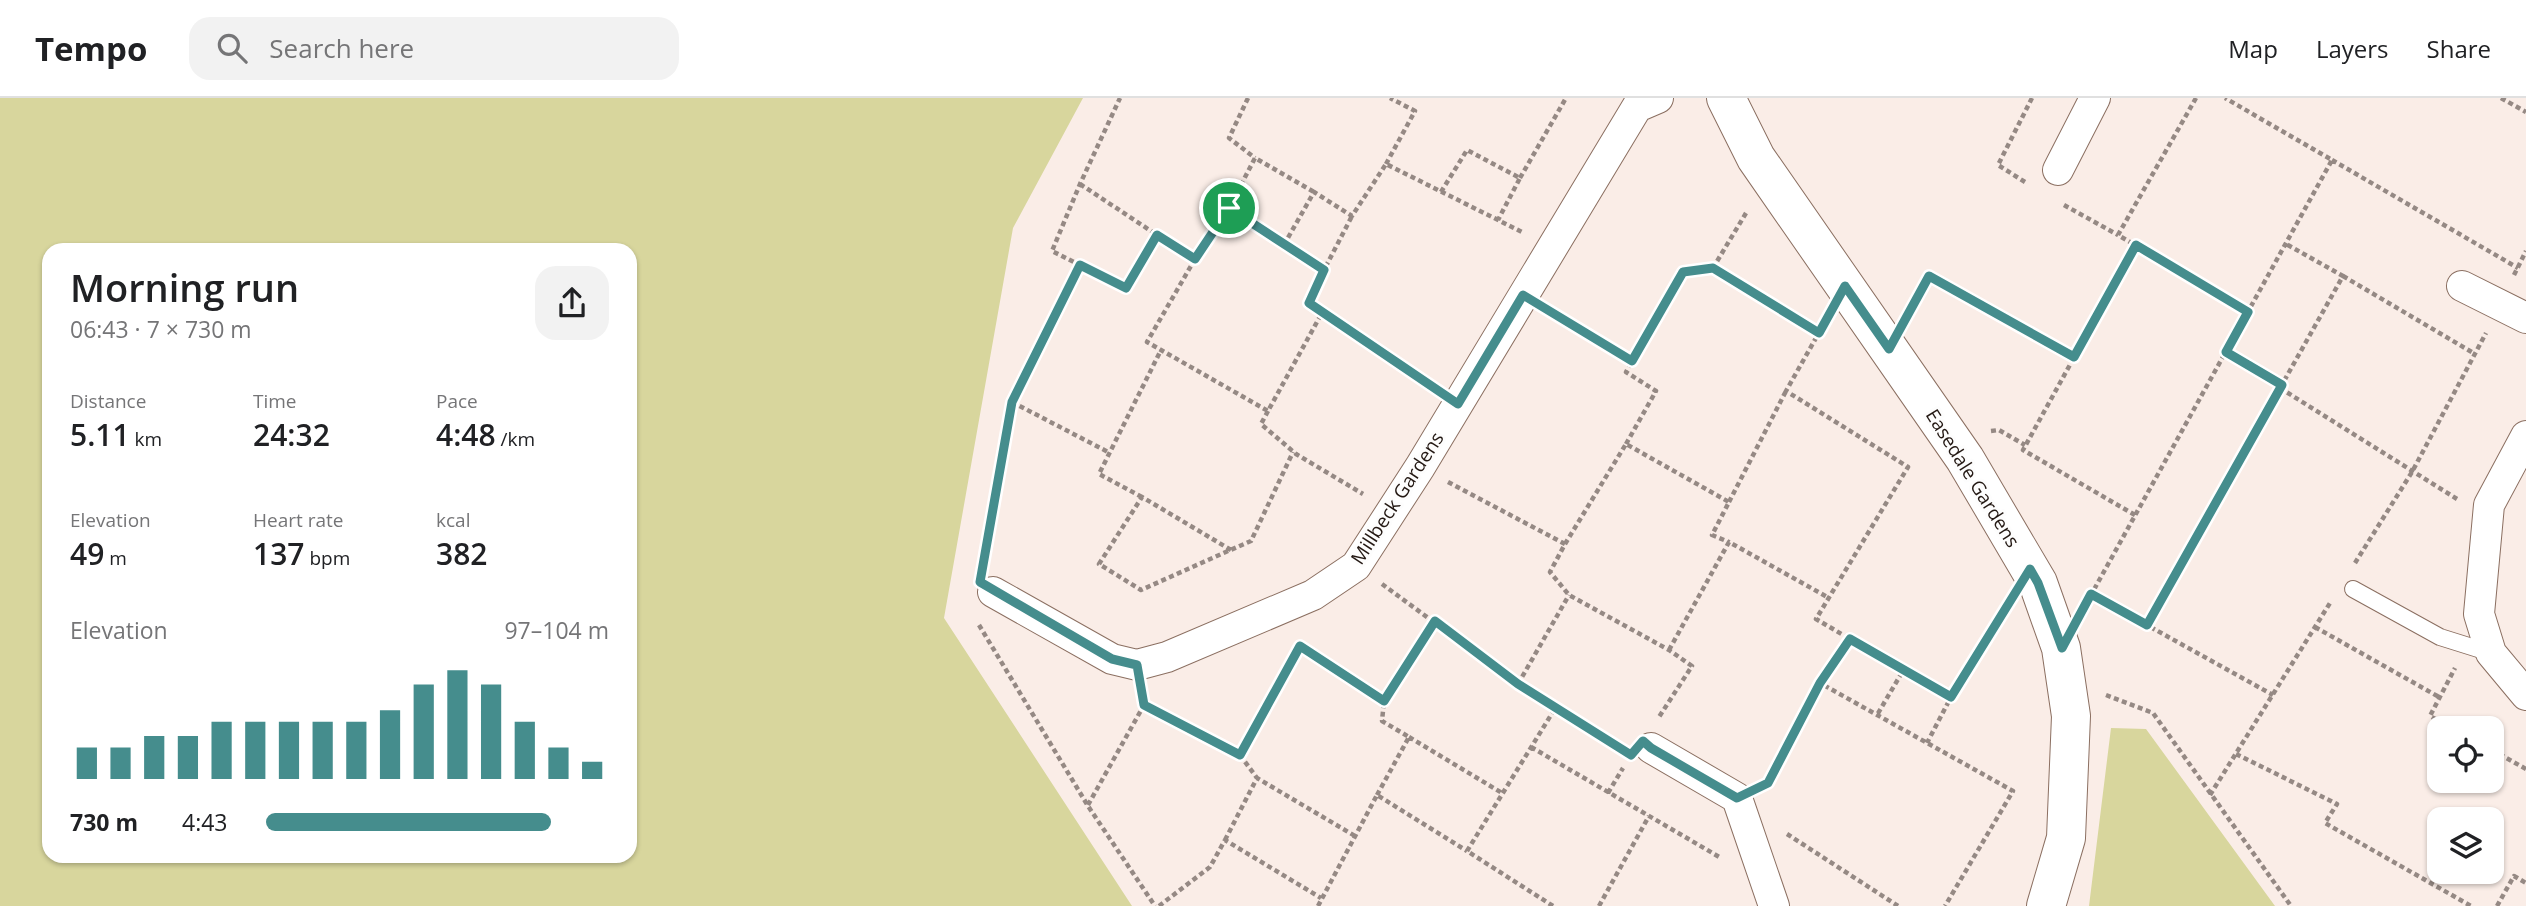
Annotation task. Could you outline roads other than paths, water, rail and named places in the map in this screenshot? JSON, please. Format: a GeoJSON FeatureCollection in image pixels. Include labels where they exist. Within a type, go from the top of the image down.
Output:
{"type":"FeatureCollection","features":[{"type":"Feature","properties":{"kind":"street","name":"Millbeck Gardens"},"geometry":{"type":"LineString","coordinates":[[993,592],[1112,659],[1137,665],[1167,657],[1313,595],[1356,566],[1420,467],[1637,107],[1658,98]]}},
{"type":"Feature","properties":{"kind":"street","name":"Easedale Gardens"},"geometry":{"type":"LineString","coordinates":[[1726,98],[1756,158],[1965,459],[2038,583],[2064,664],[2071,716],[2066,838],[2046,906]]}},
{"type":"Feature","properties":{"kind":"street"},"geometry":{"type":"LineString","coordinates":[[2051,181],[2095,98]]}},
{"type":"Feature","properties":{"kind":"street"},"geometry":{"type":"LineString","coordinates":[[2462,286],[2513,312]]}},
{"type":"Feature","properties":{"kind":"street"},"geometry":{"type":"LineString","coordinates":[[2526,436],[2489,505],[2479,614],[2479,649],[2526,695]]}},
{"type":"Feature","properties":{"kind":"street"},"geometry":{"type":"LineString","coordinates":[[1642,748],[1737,798],[1770,895]]}},
{"type":"Feature","properties":{"kind":"lane"},"geometry":{"type":"LineString","coordinates":[[2353,589],[2440,637],[2479,649]]}}]}
